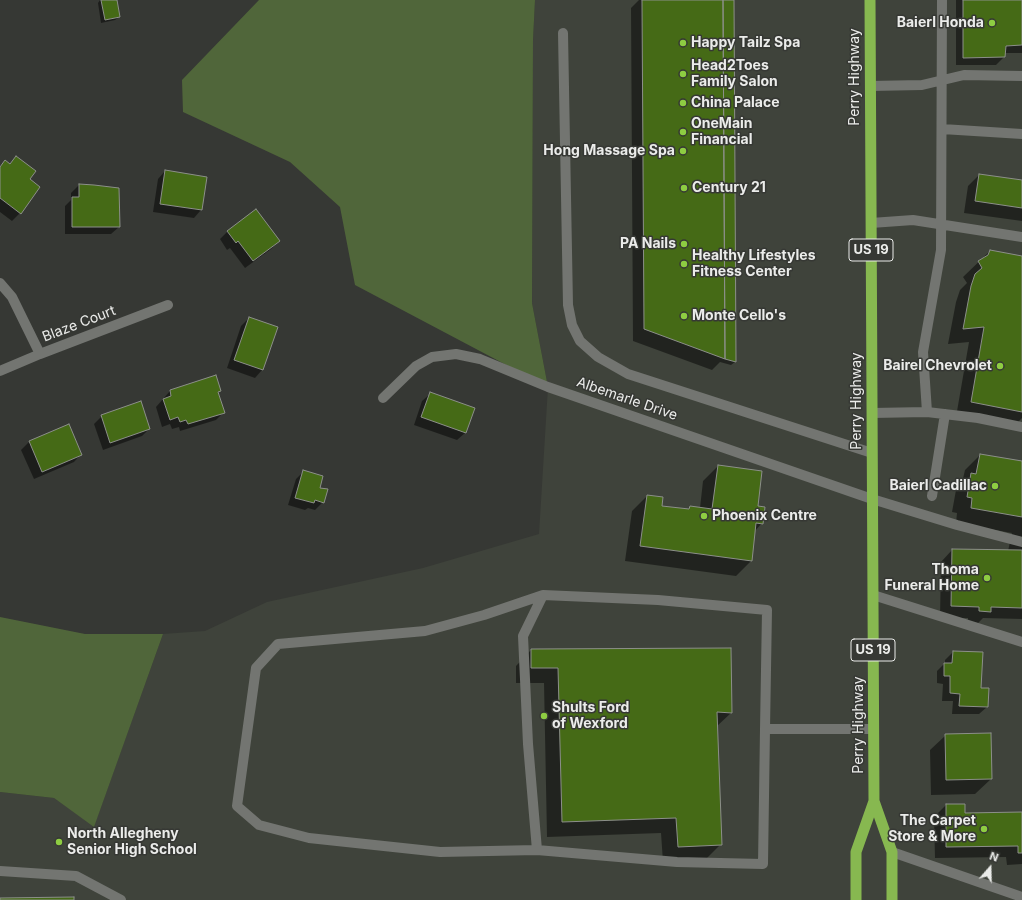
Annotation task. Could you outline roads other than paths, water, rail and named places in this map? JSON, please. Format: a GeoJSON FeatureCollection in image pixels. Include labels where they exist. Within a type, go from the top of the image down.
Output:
{"type":"FeatureCollection","features":[{"type":"Feature","properties":{"kind":"highway","name":"Perry Highway"},"geometry":{"type":"LineString","coordinates":[[870,0],[874,801],[892,852],[892,900]]}},
{"type":"Feature","properties":{"kind":"highway","name":"Perry Highway"},"geometry":{"type":"LineString","coordinates":[[856,900],[856,852],[874,801]]}},
{"type":"Feature","properties":{"kind":"street"},"geometry":{"type":"LineString","coordinates":[[927,412],[923,352],[941,250],[942,224],[942,0]]}},
{"type":"Feature","properties":{"kind":"street"},"geometry":{"type":"LineString","coordinates":[[563,33],[568,305],[572,325],[580,341],[598,357],[628,374],[872,453]]}},
{"type":"Feature","properties":{"kind":"street"},"geometry":{"type":"LineString","coordinates":[[870,86],[922,85],[964,75],[1022,76]]}},
{"type":"Feature","properties":{"kind":"street"},"geometry":{"type":"LineString","coordinates":[[942,129],[1022,134]]}},
{"type":"Feature","properties":{"kind":"street"},"geometry":{"type":"LineString","coordinates":[[871,223],[913,220],[1022,237]]}},
{"type":"Feature","properties":{"kind":"street"},"geometry":{"type":"LineString","coordinates":[[0,283],[12,297],[40,354]]}},
{"type":"Feature","properties":{"kind":"street","name":"Blaze Court"},"geometry":{"type":"LineString","coordinates":[[0,371],[168,305]]}},
{"type":"Feature","properties":{"kind":"street","name":"Albemarle Drive"},"geometry":{"type":"LineString","coordinates":[[384,398],[416,366],[432,357],[456,354],[480,360],[548,387],[872,499],[957,525],[1022,542]]}},
{"type":"Feature","properties":{"kind":"street"},"geometry":{"type":"LineString","coordinates":[[872,413],[927,412],[978,418],[1022,427]]}},
{"type":"Feature","properties":{"kind":"street"},"geometry":{"type":"LineString","coordinates":[[932,496],[945,414]]}},
{"type":"Feature","properties":{"kind":"street"},"geometry":{"type":"LineString","coordinates":[[537,850],[528,744],[523,636],[543,595]]}},
{"type":"Feature","properties":{"kind":"street"},"geometry":{"type":"LineString","coordinates":[[543,595],[658,600],[767,610],[765,729],[763,864],[678,862],[537,850],[440,852],[309,838],[259,825],[237,806],[256,668],[278,644],[425,631],[484,615],[543,595]]}},
{"type":"Feature","properties":{"kind":"street"},"geometry":{"type":"LineString","coordinates":[[873,595],[1022,642]]}},
{"type":"Feature","properties":{"kind":"street"},"geometry":{"type":"LineString","coordinates":[[765,729],[874,729]]}},
{"type":"Feature","properties":{"kind":"street"},"geometry":{"type":"LineString","coordinates":[[892,852],[1022,897]]}},
{"type":"Feature","properties":{"kind":"street"},"geometry":{"type":"LineString","coordinates":[[0,871],[76,876],[121,900]]}},
{"type":"Feature","properties":{"kind":"place","name":"Baierl Honda"},"geometry":{"type":"Point","coordinates":[992,23]}},
{"type":"Feature","properties":{"kind":"place","name":"Happy Tailz Spa"},"geometry":{"type":"Point","coordinates":[683,43]}},
{"type":"Feature","properties":{"kind":"place","name":"Head2Toes Family Salon"},"geometry":{"type":"Point","coordinates":[683,74]}},
{"type":"Feature","properties":{"kind":"place","name":"China Palace"},"geometry":{"type":"Point","coordinates":[683,103]}},
{"type":"Feature","properties":{"kind":"place","name":"OneMain Financial"},"geometry":{"type":"Point","coordinates":[683,132]}},
{"type":"Feature","properties":{"kind":"place","name":"Hong Massage Spa"},"geometry":{"type":"Point","coordinates":[683,151]}},
{"type":"Feature","properties":{"kind":"place","name":"Century 21"},"geometry":{"type":"Point","coordinates":[684,188]}},
{"type":"Feature","properties":{"kind":"place","name":"PA Nails"},"geometry":{"type":"Point","coordinates":[684,244]}},
{"type":"Feature","properties":{"kind":"place","name":"Healthy Lifestyles Fitness Center"},"geometry":{"type":"Point","coordinates":[684,264]}},
{"type":"Feature","properties":{"kind":"place","name":"Monte Cello's"},"geometry":{"type":"Point","coordinates":[684,316]}},
{"type":"Feature","properties":{"kind":"place","name":"Bairel Chevrolet"},"geometry":{"type":"Point","coordinates":[1000,366]}},
{"type":"Feature","properties":{"kind":"place","name":"Baierl Cadillac"},"geometry":{"type":"Point","coordinates":[995,486]}},
{"type":"Feature","properties":{"kind":"place","name":"Phoenix Centre"},"geometry":{"type":"Point","coordinates":[704,516]}},
{"type":"Feature","properties":{"kind":"place","name":"Thoma Funeral Home"},"geometry":{"type":"Point","coordinates":[987,578]}},
{"type":"Feature","properties":{"kind":"place","name":"Shults Ford of Wexford"},"geometry":{"type":"Point","coordinates":[544,716]}},
{"type":"Feature","properties":{"kind":"place","name":"The Carpet Store & More"},"geometry":{"type":"Point","coordinates":[984,829]}},
{"type":"Feature","properties":{"kind":"place","name":"North Allegheny Senior High School"},"geometry":{"type":"Point","coordinates":[59,842]}}]}
